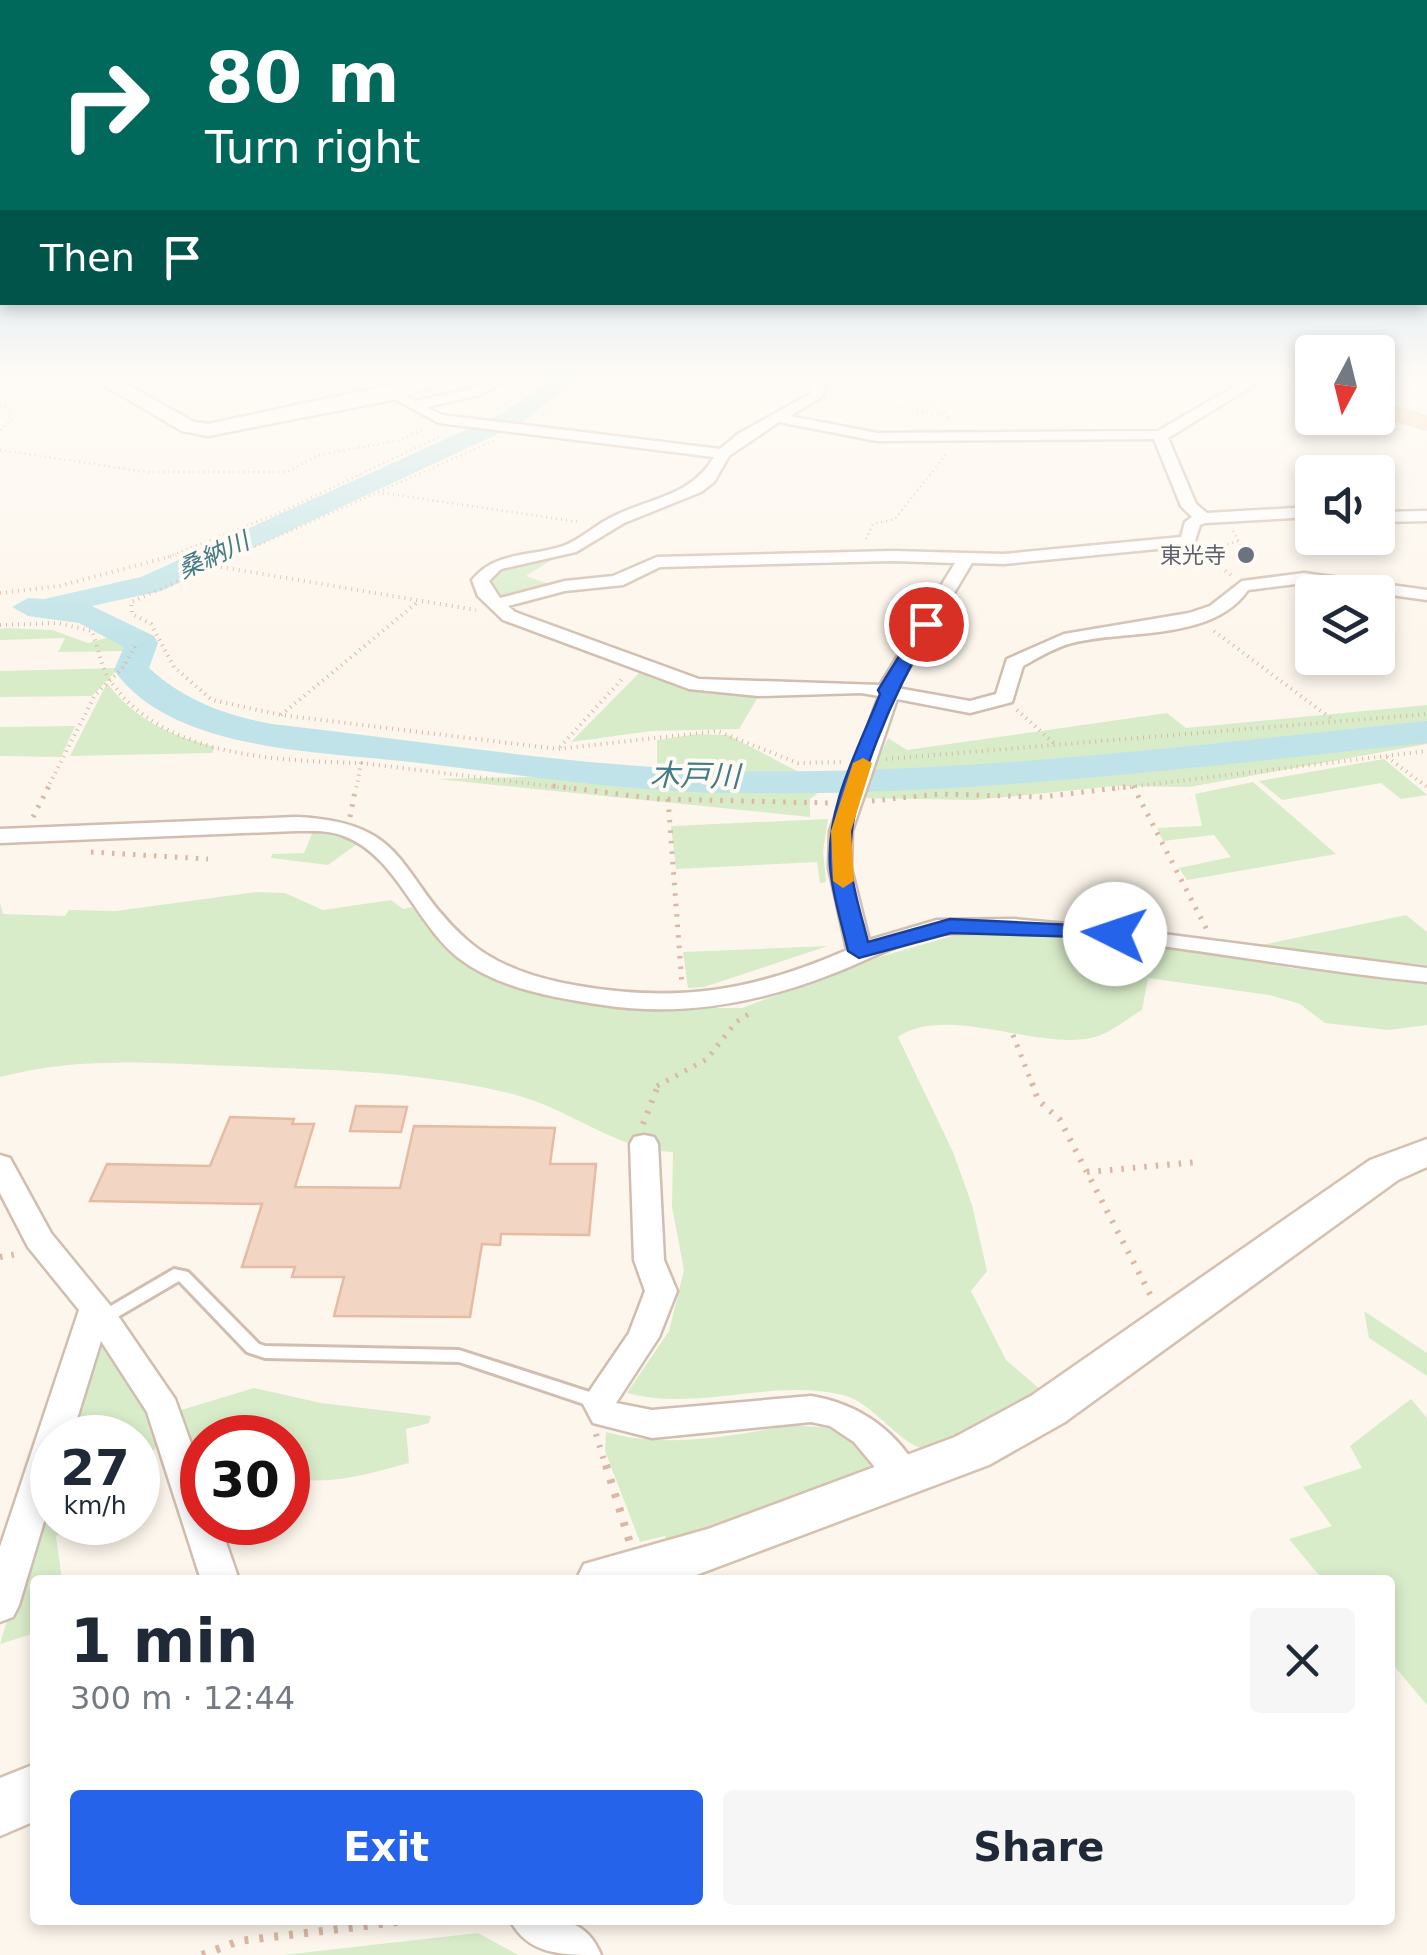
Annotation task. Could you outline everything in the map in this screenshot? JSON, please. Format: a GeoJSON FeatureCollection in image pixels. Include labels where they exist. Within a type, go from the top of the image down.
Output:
{"type":"FeatureCollection","features":[{"type":"Feature","properties":{"kind":"street"},"geometry":{"type":"LineString","coordinates":[[716,466],[709,479],[696,489],[607,526],[570,549],[492,566],[480,580],[502,610],[712,688],[888,691],[970,707],[1004,698],[1014,663],[1072,636],[1114,634],[1193,616],[1230,604],[1242,586],[1304,578],[1427,595]]}},
{"type":"Feature","properties":{"kind":"street"},"geometry":{"type":"LineString","coordinates":[[1174,466],[1189,506],[1203,518]]}},
{"type":"Feature","properties":{"kind":"street"},"geometry":{"type":"LineString","coordinates":[[502,610],[565,586],[616,581],[658,562],[1045,556],[1188,542],[1193,522],[1203,518],[1295,513]]}},
{"type":"Feature","properties":{"kind":"street"},"geometry":{"type":"LineString","coordinates":[[1395,517],[1427,516]]}},
{"type":"Feature","properties":{"kind":"street"},"geometry":{"type":"LineString","coordinates":[[859,951],[840,868],[846,804],[888,691],[966,559]]}},
{"type":"Feature","properties":{"kind":"street"},"geometry":{"type":"LineString","coordinates":[[11,836],[280,825],[343,828],[372,846],[455,941],[493,969],[518,978],[644,1004],[684,1004],[780,981],[826,968],[859,951],[950,926],[1150,936],[1335,969],[1427,975]]}},
{"type":"Feature","properties":{"kind":"street"},"geometry":{"type":"LineString","coordinates":[[644,1144],[649,1260],[661,1291],[644,1337],[602,1408],[652,1424],[811,1408],[836,1411],[878,1442],[905,1479]]}},
{"type":"Feature","properties":{"kind":"street"},"geometry":{"type":"LineString","coordinates":[[618,1566],[711,1550],[972,1451],[1048,1409],[1384,1170],[1427,1152]]}},
{"type":"Feature","properties":{"kind":"street"},"geometry":{"type":"LineString","coordinates":[[0,1164],[39,1239],[99,1313],[163,1408],[218,1575]]}},
{"type":"Feature","properties":{"kind":"street"},"geometry":{"type":"LineString","coordinates":[[62,1415],[99,1313]]}},
{"type":"Feature","properties":{"kind":"street"},"geometry":{"type":"LineString","coordinates":[[0,1605],[30,1511]]}},
{"type":"Feature","properties":{"kind":"street"},"geometry":{"type":"LineString","coordinates":[[0,1807],[30,1794]]}},
{"type":"Feature","properties":{"kind":"street"},"geometry":{"type":"LineString","coordinates":[[539,1925],[579,1955]]}},
{"type":"Feature","properties":{"kind":"lane"},"geometry":{"type":"LineString","coordinates":[[99,1313],[174,1275],[183,1276],[253,1348],[265,1352],[459,1356],[602,1408]]}},
{"type":"Feature","properties":{"kind":"path"},"geometry":{"type":"LineString","coordinates":[[108,466],[147,472],[288,472],[298,466]]}},
{"type":"Feature","properties":{"kind":"path"},"geometry":{"type":"LineString","coordinates":[[0,592],[49,589],[135,571],[196,550],[377,466]]}},
{"type":"Feature","properties":{"kind":"path"},"geometry":{"type":"LineString","coordinates":[[437,466],[217,567],[130,602],[132,614],[151,624],[174,667],[212,700],[281,715],[558,750],[717,731],[798,764],[1427,714]]}},
{"type":"Feature","properties":{"kind":"path"},"geometry":{"type":"LineString","coordinates":[[872,556],[866,536],[873,524],[894,519],[936,466]]}},
{"type":"Feature","properties":{"kind":"path"},"geometry":{"type":"LineString","coordinates":[[380,492],[607,526]]}},
{"type":"Feature","properties":{"kind":"path"},"geometry":{"type":"LineString","coordinates":[[1212,558],[1222,554],[1219,547],[1238,540]]}},
{"type":"Feature","properties":{"kind":"path"},"geometry":{"type":"LineString","coordinates":[[1188,542],[1242,586]]}},
{"type":"Feature","properties":{"kind":"path"},"geometry":{"type":"LineString","coordinates":[[217,567],[502,610]]}},
{"type":"Feature","properties":{"kind":"path"},"geometry":{"type":"LineString","coordinates":[[281,715],[420,600]]}},
{"type":"Feature","properties":{"kind":"path"},"geometry":{"type":"LineString","coordinates":[[1193,616],[1336,722]]}},
{"type":"Feature","properties":{"kind":"path"},"geometry":{"type":"LineString","coordinates":[[0,625],[58,624],[92,631],[109,679],[140,711],[192,738],[262,754],[668,799],[846,804],[939,794],[1042,797],[1427,752]]}},
{"type":"Feature","properties":{"kind":"path"},"geometry":{"type":"LineString","coordinates":[[11,836],[95,695],[122,669],[136,645]]}},
{"type":"Feature","properties":{"kind":"path"},"geometry":{"type":"LineString","coordinates":[[558,750],[638,662]]}},
{"type":"Feature","properties":{"kind":"path"},"geometry":{"type":"LineString","coordinates":[[1004,698],[1056,745]]}},
{"type":"Feature","properties":{"kind":"path"},"geometry":{"type":"LineString","coordinates":[[1385,755],[1427,788]]}},
{"type":"Feature","properties":{"kind":"path"},"geometry":{"type":"LineString","coordinates":[[343,828],[362,763]]}},
{"type":"Feature","properties":{"kind":"path"},"geometry":{"type":"LineString","coordinates":[[1133,786],[1214,945]]}},
{"type":"Feature","properties":{"kind":"path"},"geometry":{"type":"LineString","coordinates":[[668,799],[684,1004]]}},
{"type":"Feature","properties":{"kind":"path"},"geometry":{"type":"LineString","coordinates":[[74,836],[93,853],[104,856],[208,859]]}},
{"type":"Feature","properties":{"kind":"path"},"geometry":{"type":"LineString","coordinates":[[644,1144],[639,1140],[658,1084],[708,1059],[736,1022],[777,992],[780,981]]}},
{"type":"Feature","properties":{"kind":"path"},"geometry":{"type":"LineString","coordinates":[[1013,1034],[1038,1100],[1060,1120],[1166,1325]]}},
{"type":"Feature","properties":{"kind":"path"},"geometry":{"type":"LineString","coordinates":[[1087,1172],[1198,1162]]}},
{"type":"Feature","properties":{"kind":"path"},"geometry":{"type":"LineString","coordinates":[[602,1408],[597,1424],[598,1452],[618,1566]]}},
{"type":"Feature","properties":{"kind":"path"},"geometry":{"type":"LineString","coordinates":[[202,1955],[240,1941],[373,1925]]}},
{"type":"Feature","properties":{"kind":"green space"},"geometry":{"type":"Polygon","coordinates":[[[561,554],[526,576],[556,586],[499,599],[485,580],[490,571],[561,554]]]}},
{"type":"Feature","properties":{"kind":"green space"},"geometry":{"type":"Polygon","coordinates":[[[0,629],[52,630],[88,643],[113,636],[132,644],[128,651],[58,652],[65,638],[0,640],[0,629]]]}},
{"type":"Feature","properties":{"kind":"green space"},"geometry":{"type":"Polygon","coordinates":[[[645,667],[761,692],[739,729],[651,731],[571,742],[645,667]]]}},
{"type":"Feature","properties":{"kind":"green space"},"geometry":{"type":"Polygon","coordinates":[[[119,668],[92,696],[0,697],[0,671],[119,668]]]}},
{"type":"Feature","properties":{"kind":"green space"},"geometry":{"type":"Polygon","coordinates":[[[107,683],[141,716],[183,737],[215,747],[212,753],[70,756],[107,683]]]}},
{"type":"Feature","properties":{"kind":"green space"},"geometry":{"type":"Polygon","coordinates":[[[1427,705],[1427,744],[1189,787],[1115,786],[975,800],[860,798],[888,738],[907,750],[1167,713],[1186,728],[1427,705]]]}},
{"type":"Feature","properties":{"kind":"green space"},"geometry":{"type":"Polygon","coordinates":[[[75,726],[61,757],[0,756],[0,727],[75,726]]]}},
{"type":"Feature","properties":{"kind":"green space"},"geometry":{"type":"Polygon","coordinates":[[[698,734],[728,735],[814,780],[817,794],[810,799],[810,817],[437,779],[657,774],[657,740],[698,734]]]}},
{"type":"Feature","properties":{"kind":"green space"},"geometry":{"type":"Polygon","coordinates":[[[1384,759],[1427,795],[1401,799],[1381,783],[1282,800],[1259,781],[1384,759]]]}},
{"type":"Feature","properties":{"kind":"green space"},"geometry":{"type":"Polygon","coordinates":[[[1253,782],[1336,854],[1187,880],[1179,868],[1231,857],[1214,835],[1163,841],[1157,828],[1202,826],[1195,794],[1253,782]]]}},
{"type":"Feature","properties":{"kind":"green space"},"geometry":{"type":"Polygon","coordinates":[[[828,819],[823,851],[826,882],[820,883],[817,862],[676,869],[671,826],[828,819]]]}},
{"type":"Feature","properties":{"kind":"green space"},"geometry":{"type":"Polygon","coordinates":[[[314,829],[350,836],[357,844],[328,865],[271,858],[272,854],[304,853],[314,829]]]}},
{"type":"Feature","properties":{"kind":"green space"},"geometry":{"type":"Polygon","coordinates":[[[256,892],[285,893],[323,910],[391,900],[403,909],[412,907],[458,954],[639,1008],[742,1008],[876,958],[959,934],[1146,939],[1209,948],[1291,968],[1427,982],[1427,1025],[1389,1030],[1325,1023],[1300,1004],[1269,995],[1148,978],[1142,1010],[1095,1037],[1048,1039],[941,1025],[918,1028],[898,1037],[953,1152],[972,1205],[987,1271],[971,1291],[1006,1360],[1041,1390],[960,1440],[932,1449],[921,1448],[900,1436],[867,1407],[843,1395],[789,1390],[681,1399],[627,1393],[669,1331],[684,1270],[672,1207],[673,1152],[632,1144],[516,1095],[411,1076],[117,1062],[59,1066],[0,1077],[0,903],[3,914],[65,916],[69,910],[116,911],[256,892]]]}},
{"type":"Feature","properties":{"kind":"green space"},"geometry":{"type":"Polygon","coordinates":[[[1406,915],[1427,932],[1427,965],[1257,946],[1406,915]]]}},
{"type":"Feature","properties":{"kind":"green space"},"geometry":{"type":"Polygon","coordinates":[[[828,946],[704,987],[688,988],[683,952],[828,946]]]}},
{"type":"Feature","properties":{"kind":"green space"},"geometry":{"type":"Polygon","coordinates":[[[1364,1311],[1427,1353],[1427,1376],[1369,1338],[1364,1311]]]}},
{"type":"Feature","properties":{"kind":"green space"},"geometry":{"type":"Polygon","coordinates":[[[96,1327],[145,1398],[150,1415],[68,1415],[96,1327]]]}},
{"type":"Feature","properties":{"kind":"green space"},"geometry":{"type":"Polygon","coordinates":[[[254,1388],[321,1403],[431,1416],[429,1423],[406,1429],[409,1463],[348,1478],[317,1480],[310,1480],[310,1415],[180,1416],[178,1411],[254,1388]]]}},
{"type":"Feature","properties":{"kind":"green space"},"geometry":{"type":"Polygon","coordinates":[[[1411,1399],[1427,1418],[1427,1705],[1395,1667],[1395,1575],[1319,1575],[1289,1539],[1332,1526],[1303,1487],[1362,1468],[1350,1446],[1411,1399]]]}},
{"type":"Feature","properties":{"kind":"green space"},"geometry":{"type":"Polygon","coordinates":[[[791,1425],[846,1429],[870,1456],[869,1470],[669,1548],[665,1536],[640,1542],[605,1451],[606,1432],[675,1440],[722,1437],[791,1425]]]}},
{"type":"Feature","properties":{"kind":"green space"},"geometry":{"type":"Polygon","coordinates":[[[30,1540],[30,1545],[57,1545],[61,1575],[30,1575],[30,1635],[0,1644],[30,1540]]]}},
{"type":"Feature","properties":{"kind":"green space"},"geometry":{"type":"Polygon","coordinates":[[[478,1933],[518,1955],[283,1955],[478,1933]]]}},
{"type":"Feature","properties":{"kind":"building"},"geometry":{"type":"Polygon","coordinates":[[[356,1106],[407,1107],[401,1132],[350,1131],[356,1106]]]}},
{"type":"Feature","properties":{"kind":"building"},"geometry":{"type":"Polygon","coordinates":[[[230,1117],[294,1119],[292,1124],[314,1124],[295,1187],[400,1188],[414,1126],[555,1128],[550,1164],[596,1164],[589,1235],[501,1234],[500,1245],[482,1244],[470,1317],[334,1316],[344,1277],[292,1277],[295,1267],[242,1267],[262,1204],[90,1201],[107,1164],[210,1166],[230,1117]]]}},
{"type":"Feature","properties":{"kind":"waterway","name":"桑納川"},"geometry":{"type":"LineString","coordinates":[[57,604],[150,584],[407,466]]}},
{"type":"Feature","properties":{"kind":"waterway","name":"木戸川"},"geometry":{"type":"LineString","coordinates":[[28,607],[87,614],[142,643],[131,670],[147,685],[195,715],[231,726],[272,735],[654,778],[734,782],[1035,773],[1427,732]]}},
{"type":"Feature","properties":{"kind":"slow traffic"},"geometry":{"type":"LineString","coordinates":[[843,881],[841,831],[846,804],[863,763]]}},
{"type":"Feature","properties":{"kind":"place","name":"東光寺"},"geometry":{"type":"Point","coordinates":[1246,555]}},
{"type":"Feature","properties":{"kind":"route"},"geometry":{"type":"LineString","coordinates":[[926,624],[886,690],[890,691],[846,804],[840,868],[859,951],[950,926],[1115,934]]}}]}
